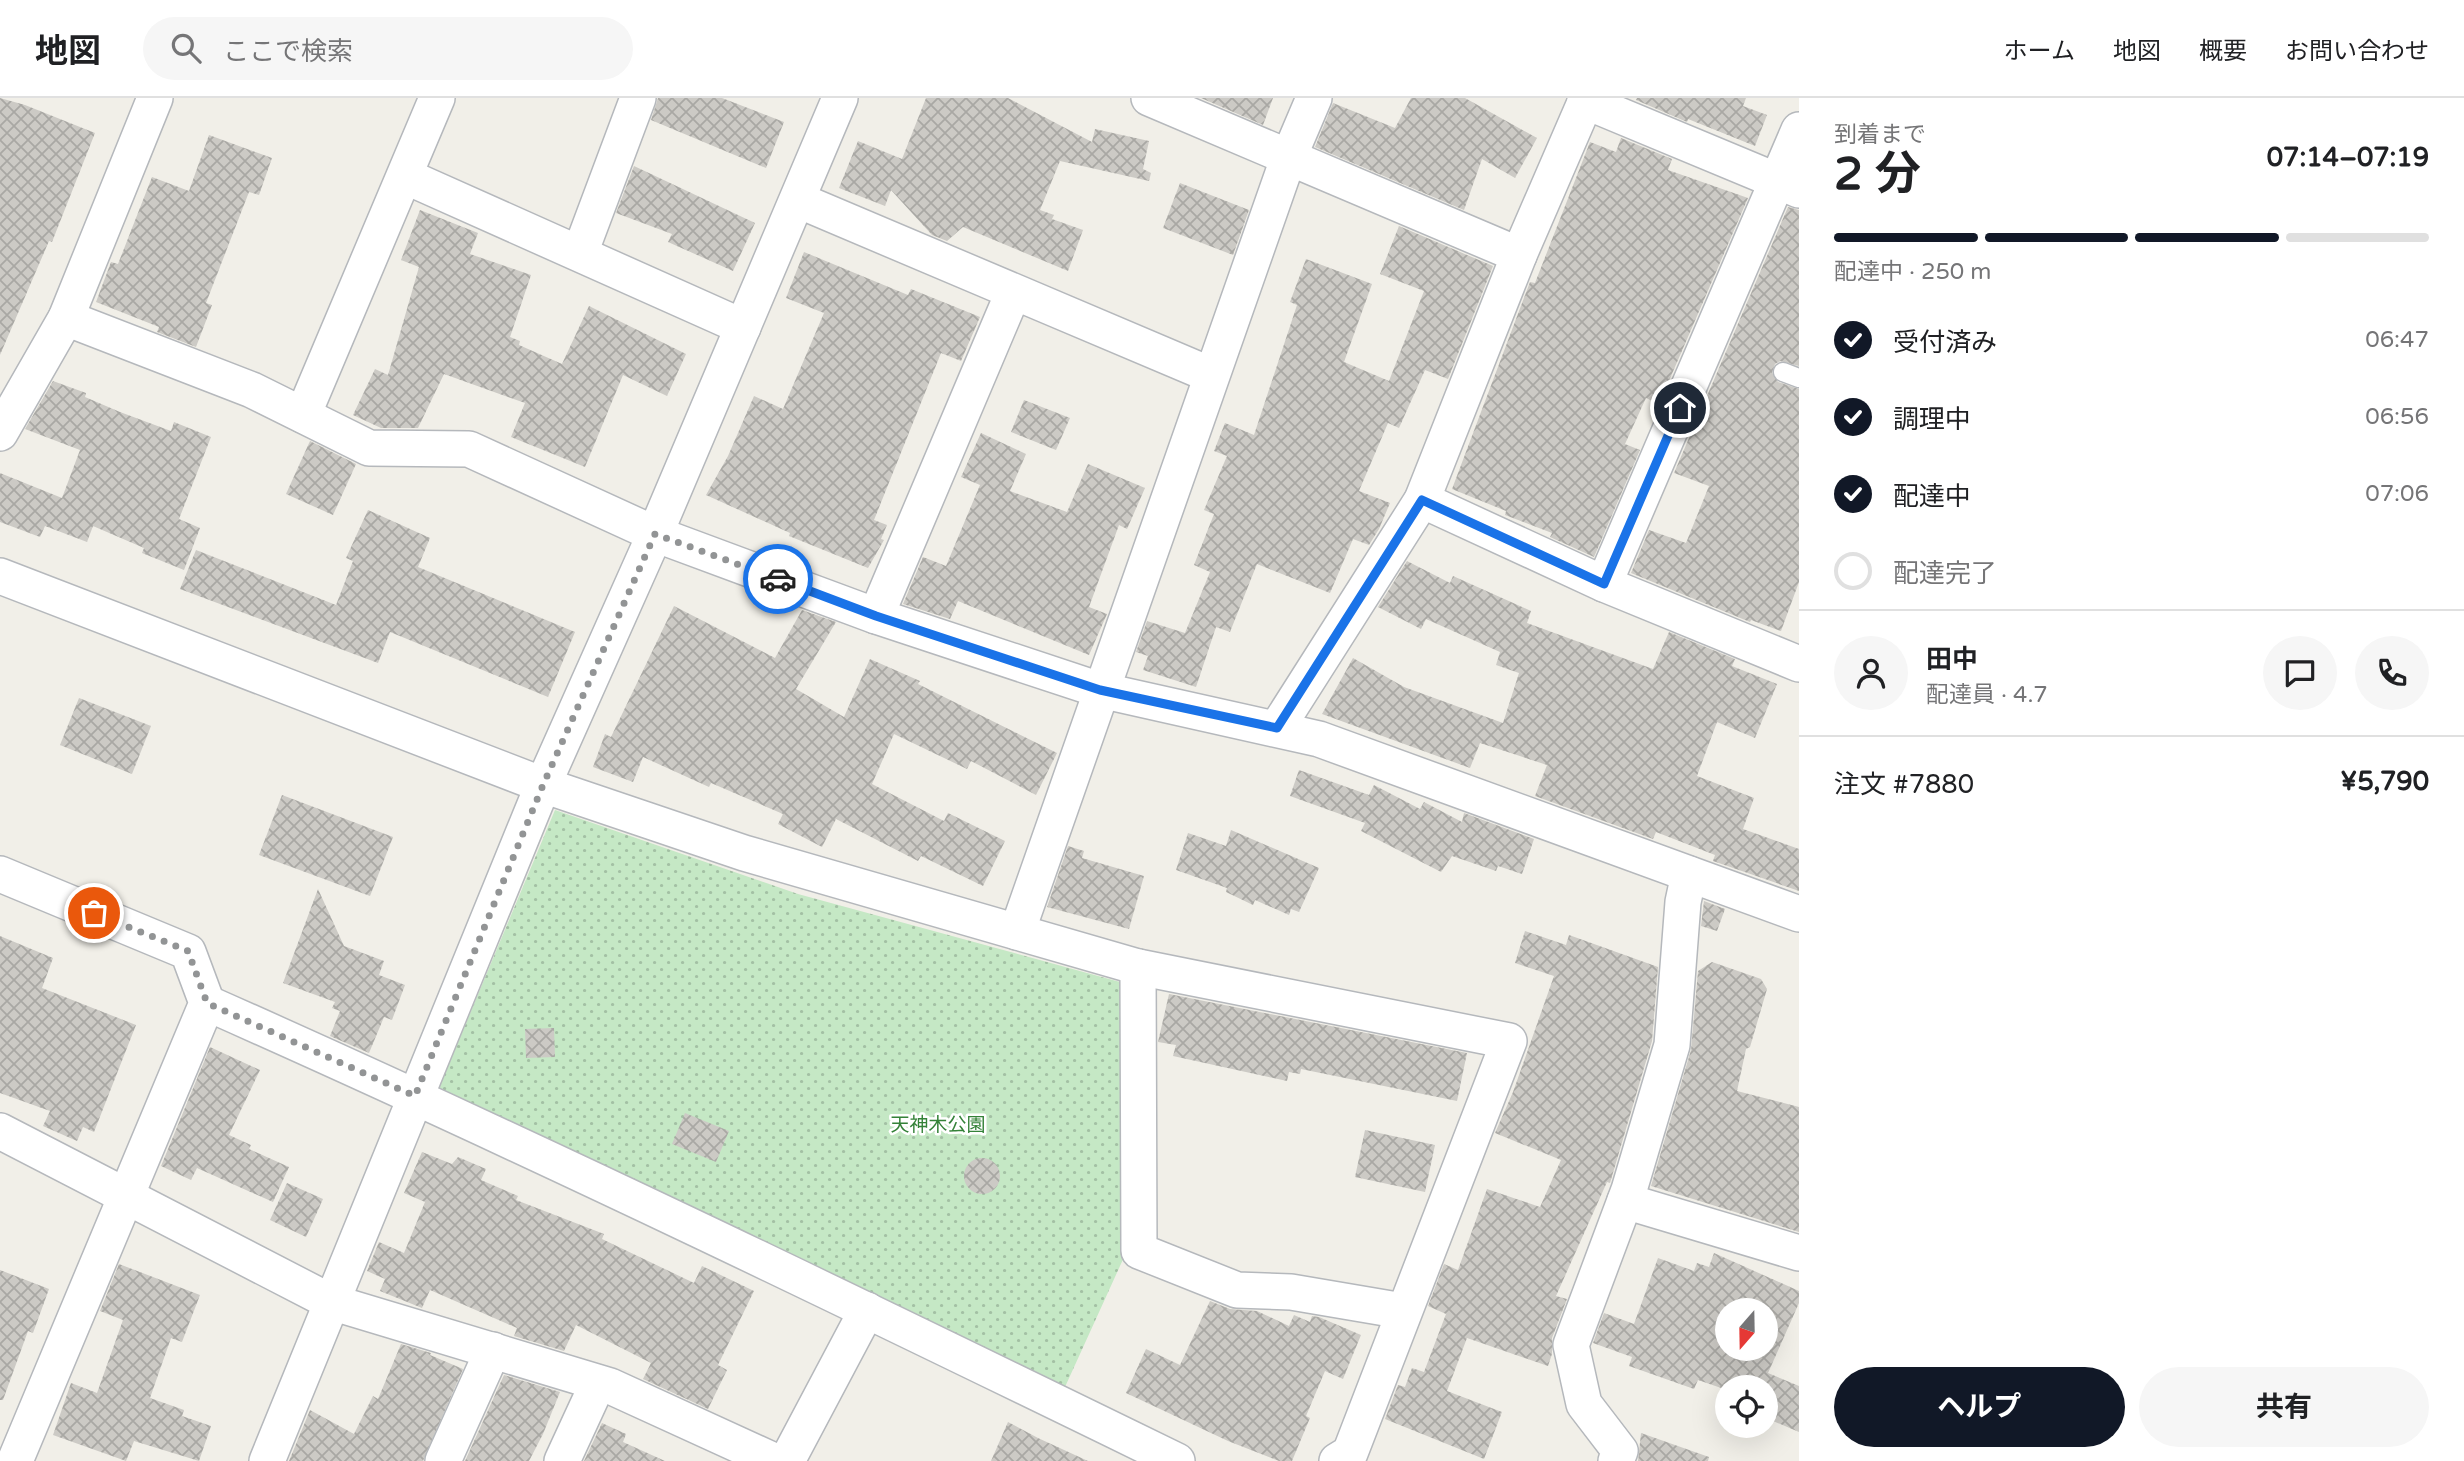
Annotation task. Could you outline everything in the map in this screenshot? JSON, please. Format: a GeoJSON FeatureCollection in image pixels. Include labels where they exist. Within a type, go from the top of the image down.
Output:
{"type":"FeatureCollection","features":[{"type":"Feature","properties":{"kind":"street"},"geometry":{"type":"LineString","coordinates":[[0,433],[66,318],[155,98]]}},
{"type":"Feature","properties":{"kind":"street"},"geometry":{"type":"LineString","coordinates":[[303,415],[437,98]]}},
{"type":"Feature","properties":{"kind":"street"},"geometry":{"type":"LineString","coordinates":[[580,253],[638,98]]}},
{"type":"Feature","properties":{"kind":"street"},"geometry":{"type":"LineString","coordinates":[[267,1461],[543,785],[655,534],[840,98]]}},
{"type":"Feature","properties":{"kind":"street"},"geometry":{"type":"LineString","coordinates":[[1149,98],[1519,255]]}},
{"type":"Feature","properties":{"kind":"street"},"geometry":{"type":"LineString","coordinates":[[1017,932],[1288,159],[1314,98]]}},
{"type":"Feature","properties":{"kind":"street"},"geometry":{"type":"LineString","coordinates":[[1277,728],[1422,500],[1519,255],[1586,100],[1788,185]]}},
{"type":"Feature","properties":{"kind":"street"},"geometry":{"type":"LineString","coordinates":[[1604,584],[1788,185],[1799,130]]}},
{"type":"Feature","properties":{"kind":"street"},"geometry":{"type":"LineString","coordinates":[[405,176],[744,327]]}},
{"type":"Feature","properties":{"kind":"street"},"geometry":{"type":"LineString","coordinates":[[798,200],[1212,375]]}},
{"type":"Feature","properties":{"kind":"street"},"geometry":{"type":"LineString","coordinates":[[876,616],[1013,292]]}},
{"type":"Feature","properties":{"kind":"street"},"geometry":{"type":"LineString","coordinates":[[66,318],[252,390],[369,448],[469,450],[655,534],[876,616],[1100,690],[1319,739],[1799,914]]}},
{"type":"Feature","properties":{"kind":"street"},"geometry":{"type":"LineString","coordinates":[[1422,500],[1604,584],[1795,653]]}},
{"type":"Feature","properties":{"kind":"street"},"geometry":{"type":"LineString","coordinates":[[0,576],[543,785],[744,853],[1138,967],[1509,1041],[1403,1311],[1352,1458]]}},
{"type":"Feature","properties":{"kind":"street"},"geometry":{"type":"LineString","coordinates":[[0,874],[188,951],[207,1003],[15,1461]]}},
{"type":"Feature","properties":{"kind":"street"},"geometry":{"type":"LineString","coordinates":[[1616,1461],[1620,1451],[1584,1404],[1571,1345],[1625,1201],[1672,1045],[1683,902],[1689,874]]}},
{"type":"Feature","properties":{"kind":"street"},"geometry":{"type":"LineString","coordinates":[[1138,967],[1139,1251],[1237,1290],[1291,1292],[1403,1311]]}},
{"type":"Feature","properties":{"kind":"street"},"geometry":{"type":"LineString","coordinates":[[207,1003],[415,1096],[867,1310],[1177,1461]]}},
{"type":"Feature","properties":{"kind":"street"},"geometry":{"type":"LineString","coordinates":[[0,1131],[331,1302],[598,1383],[774,1461]]}},
{"type":"Feature","properties":{"kind":"street"},"geometry":{"type":"LineString","coordinates":[[1625,1201],[1799,1254]]}},
{"type":"Feature","properties":{"kind":"street"},"geometry":{"type":"LineString","coordinates":[[787,1461],[867,1310]]}},
{"type":"Feature","properties":{"kind":"street"},"geometry":{"type":"LineString","coordinates":[[443,1461],[493,1350]]}},
{"type":"Feature","properties":{"kind":"street"},"geometry":{"type":"LineString","coordinates":[[562,1461],[598,1383]]}},
{"type":"Feature","properties":{"kind":"green space","name":"天神木公園"},"geometry":{"type":"Polygon","coordinates":[[[555,810],[798,894],[1120,982],[1125,1255],[1065,1387],[438,1090],[555,810]]]}},
{"type":"Feature","properties":{"kind":"building"},"geometry":{"type":"Polygon","coordinates":[[[0,98],[95,133],[52,242],[49,241],[0,355],[0,98]]]}},
{"type":"Feature","properties":{"kind":"building"},"geometry":{"type":"Polygon","coordinates":[[[658,98],[722,98],[784,122],[766,168],[651,120],[658,98]]]}},
{"type":"Feature","properties":{"kind":"building"},"geometry":{"type":"Polygon","coordinates":[[[926,98],[1008,98],[1092,142],[1095,129],[1149,141],[1143,169],[1151,173],[1149,181],[1060,161],[1040,210],[1054,215],[1052,219],[1083,230],[1068,271],[963,227],[947,241],[932,235],[891,190],[885,206],[839,188],[858,141],[902,159],[926,98]]]}},
{"type":"Feature","properties":{"kind":"building"},"geometry":{"type":"Polygon","coordinates":[[[1201,98],[1273,98],[1263,125],[1201,98]]]}},
{"type":"Feature","properties":{"kind":"building"},"geometry":{"type":"Polygon","coordinates":[[[1411,98],[1465,98],[1537,138],[1515,178],[1482,159],[1464,210],[1315,147],[1333,103],[1395,128],[1411,98]]]}},
{"type":"Feature","properties":{"kind":"building"},"geometry":{"type":"Polygon","coordinates":[[[1746,98],[1743,106],[1767,115],[1755,146],[1688,119],[1687,122],[1636,100],[1746,98]]]}},
{"type":"Feature","properties":{"kind":"building"},"geometry":{"type":"Polygon","coordinates":[[[209,135],[272,158],[259,195],[249,192],[206,303],[212,305],[196,347],[157,332],[159,327],[96,302],[111,262],[118,264],[152,177],[189,191],[209,135]]]}},
{"type":"Feature","properties":{"kind":"building"},"geometry":{"type":"Polygon","coordinates":[[[1621,138],[1672,159],[1668,170],[1748,198],[1659,404],[1646,398],[1625,444],[1640,450],[1594,557],[1550,537],[1552,533],[1505,515],[1506,511],[1452,489],[1530,282],[1535,283],[1590,142],[1616,152],[1621,138]]]}},
{"type":"Feature","properties":{"kind":"building"},"geometry":{"type":"Polygon","coordinates":[[[634,166],[755,223],[733,271],[668,242],[672,234],[616,213],[634,166]]]}},
{"type":"Feature","properties":{"kind":"building"},"geometry":{"type":"Polygon","coordinates":[[[1180,183],[1249,210],[1233,255],[1163,228],[1180,183]]]}},
{"type":"Feature","properties":{"kind":"building"},"geometry":{"type":"Polygon","coordinates":[[[1788,207],[1799,210],[1799,366],[1780,361],[1775,364],[1772,373],[1778,382],[1799,389],[1799,582],[1781,631],[1751,620],[1750,622],[1631,573],[1649,530],[1686,543],[1709,486],[1674,473],[1788,207]]]}},
{"type":"Feature","properties":{"kind":"building"},"geometry":{"type":"Polygon","coordinates":[[[420,210],[478,233],[470,254],[531,275],[510,337],[520,341],[519,345],[562,364],[589,306],[686,354],[667,396],[623,375],[585,467],[511,437],[525,403],[444,374],[418,428],[381,428],[353,415],[375,369],[388,375],[419,267],[401,260],[420,210]]]}},
{"type":"Feature","properties":{"kind":"building"},"geometry":{"type":"Polygon","coordinates":[[[1399,226],[1493,266],[1448,379],[1425,370],[1399,428],[1388,423],[1359,491],[1390,503],[1379,529],[1369,545],[1353,539],[1330,593],[1257,564],[1230,632],[1216,627],[1196,687],[1143,670],[1148,656],[1136,652],[1147,621],[1185,633],[1210,572],[1194,565],[1214,514],[1204,510],[1227,456],[1214,451],[1225,423],[1254,435],[1297,305],[1290,302],[1306,259],[1372,284],[1344,362],[1389,381],[1424,291],[1380,274],[1399,226]]]}},
{"type":"Feature","properties":{"kind":"building"},"geometry":{"type":"Polygon","coordinates":[[[804,252],[908,295],[911,289],[980,317],[961,361],[941,353],[874,520],[887,525],[881,539],[884,540],[868,568],[789,536],[790,533],[706,495],[728,456],[754,396],[783,409],[824,313],[786,298],[804,252]]]}},
{"type":"Feature","properties":{"kind":"building"},"geometry":{"type":"Polygon","coordinates":[[[53,381],[86,393],[85,397],[120,412],[171,431],[174,422],[211,437],[179,519],[200,528],[184,570],[142,553],[144,548],[93,526],[87,542],[45,526],[40,537],[0,522],[0,473],[62,498],[80,450],[25,429],[53,381]]]}},
{"type":"Feature","properties":{"kind":"building"},"geometry":{"type":"Polygon","coordinates":[[[1024,400],[1070,418],[1056,450],[1011,432],[1024,400]]]}},
{"type":"Feature","properties":{"kind":"building"},"geometry":{"type":"Polygon","coordinates":[[[981,433],[1026,454],[1010,491],[1067,512],[1088,464],[1145,488],[1127,529],[1119,525],[1089,607],[1107,614],[1089,655],[958,601],[950,619],[903,604],[923,557],[946,566],[980,485],[961,477],[981,433]]]}},
{"type":"Feature","properties":{"kind":"building"},"geometry":{"type":"Polygon","coordinates":[[[310,441],[356,464],[333,515],[286,494],[310,441]]]}},
{"type":"Feature","properties":{"kind":"building"},"geometry":{"type":"Polygon","coordinates":[[[368,510],[430,538],[418,567],[575,632],[548,697],[390,632],[378,663],[180,589],[196,550],[336,605],[353,561],[346,558],[368,510]]]}},
{"type":"Feature","properties":{"kind":"building"},"geometry":{"type":"Polygon","coordinates":[[[1407,561],[1450,583],[1453,576],[1531,611],[1527,623],[1653,669],[1669,632],[1735,659],[1732,666],[1777,684],[1755,738],[1717,722],[1697,776],[1754,798],[1743,829],[1799,849],[1799,891],[1713,861],[1715,855],[1656,832],[1653,839],[1535,796],[1547,765],[1480,743],[1470,768],[1322,714],[1353,658],[1404,687],[1503,723],[1519,673],[1496,665],[1500,652],[1426,619],[1421,629],[1378,607],[1407,561]]]}},
{"type":"Feature","properties":{"kind":"building"},"geometry":{"type":"Polygon","coordinates":[[[674,606],[775,658],[802,610],[836,622],[796,689],[844,717],[870,659],[920,681],[918,684],[1057,753],[1036,795],[971,761],[967,769],[894,734],[872,784],[944,821],[948,813],[1005,841],[983,886],[921,856],[918,861],[836,819],[822,847],[778,824],[783,814],[711,783],[709,787],[643,757],[633,782],[593,767],[605,734],[611,737],[674,606]]]}},
{"type":"Feature","properties":{"kind":"building"},"geometry":{"type":"Polygon","coordinates":[[[79,698],[151,726],[132,774],[60,745],[79,698]]]}},
{"type":"Feature","properties":{"kind":"building"},"geometry":{"type":"Polygon","coordinates":[[[1299,770],[1369,795],[1374,785],[1420,809],[1424,802],[1462,822],[1464,813],[1534,839],[1522,874],[1498,866],[1496,871],[1452,856],[1441,872],[1361,831],[1365,823],[1290,796],[1299,770]]]}},
{"type":"Feature","properties":{"kind":"building"},"geometry":{"type":"Polygon","coordinates":[[[282,795],[393,837],[370,896],[259,855],[282,795]]]}},
{"type":"Feature","properties":{"kind":"building"},"geometry":{"type":"Polygon","coordinates":[[[1231,830],[1319,868],[1299,912],[1291,909],[1289,915],[1255,900],[1253,905],[1226,892],[1227,888],[1176,870],[1188,833],[1226,846],[1231,830]]]}},
{"type":"Feature","properties":{"kind":"building"},"geometry":{"type":"Polygon","coordinates":[[[1068,846],[1084,851],[1082,858],[1144,876],[1129,929],[1047,907],[1068,846]]]}},
{"type":"Feature","properties":{"kind":"building"},"geometry":{"type":"Polygon","coordinates":[[[318,889],[344,946],[384,961],[379,975],[405,985],[392,1020],[384,1017],[369,1053],[330,1036],[340,1011],[332,1008],[335,1002],[283,983],[318,889]]]}},
{"type":"Feature","properties":{"kind":"building"},"geometry":{"type":"Polygon","coordinates":[[[1704,901],[1725,909],[1717,931],[1701,926],[1704,901]]]}},
{"type":"Feature","properties":{"kind":"building"},"geometry":{"type":"Polygon","coordinates":[[[1525,931],[1566,945],[1569,935],[1658,967],[1652,1041],[1610,1183],[1607,1182],[1556,1296],[1567,1299],[1552,1338],[1552,1354],[1548,1366],[1467,1338],[1447,1391],[1502,1412],[1484,1459],[1385,1419],[1398,1385],[1405,1387],[1412,1368],[1424,1372],[1446,1314],[1428,1306],[1444,1264],[1458,1270],[1487,1189],[1540,1207],[1561,1160],[1495,1133],[1513,1092],[1554,976],[1515,963],[1525,931]]]}},
{"type":"Feature","properties":{"kind":"building"},"geometry":{"type":"Polygon","coordinates":[[[0,936],[53,958],[42,988],[136,1025],[94,1132],[83,1127],[77,1141],[43,1126],[50,1111],[0,1093],[0,936]]]}},
{"type":"Feature","properties":{"kind":"building"},"geometry":{"type":"Polygon","coordinates":[[[1712,962],[1761,979],[1767,989],[1750,1047],[1746,1049],[1737,1091],[1799,1107],[1799,1232],[1651,1186],[1691,1050],[1698,971],[1712,962]]]}},
{"type":"Feature","properties":{"kind":"building"},"geometry":{"type":"Polygon","coordinates":[[[1169,994],[1467,1053],[1457,1101],[1301,1069],[1300,1074],[1289,1072],[1287,1081],[1173,1056],[1176,1045],[1158,1042],[1169,994]]]}},
{"type":"Feature","properties":{"kind":"building"},"geometry":{"type":"Polygon","coordinates":[[[554,1028],[555,1057],[526,1058],[525,1029],[554,1028]]]}},
{"type":"Feature","properties":{"kind":"building"},"geometry":{"type":"Polygon","coordinates":[[[210,1047],[260,1070],[229,1135],[251,1145],[249,1149],[289,1167],[273,1202],[197,1168],[191,1180],[161,1166],[210,1047]]]}},
{"type":"Feature","properties":{"kind":"building"},"geometry":{"type":"Polygon","coordinates":[[[685,1113],[729,1131],[716,1162],[672,1144],[685,1113]]]}},
{"type":"Feature","properties":{"kind":"building"},"geometry":{"type":"Polygon","coordinates":[[[1365,1130],[1435,1145],[1425,1192],[1355,1177],[1365,1130]]]}},
{"type":"Feature","properties":{"kind":"building"},"geometry":{"type":"Polygon","coordinates":[[[422,1152],[452,1164],[458,1157],[486,1169],[481,1180],[518,1196],[516,1200],[604,1234],[602,1239],[694,1283],[702,1266],[754,1291],[718,1365],[727,1370],[708,1409],[643,1379],[651,1363],[576,1325],[564,1351],[514,1336],[517,1328],[430,1290],[422,1308],[380,1291],[385,1279],[367,1271],[379,1242],[404,1253],[425,1202],[404,1193],[422,1152]]]}},
{"type":"Feature","properties":{"kind":"building"},"geometry":{"type":"Polygon","coordinates":[[[982,1158],[995,1163],[1000,1176],[995,1189],[982,1194],[969,1189],[964,1176],[969,1163],[982,1158]]]}},
{"type":"Feature","properties":{"kind":"building"},"geometry":{"type":"Polygon","coordinates":[[[287,1183],[323,1199],[306,1237],[270,1220],[287,1183]]]}},
{"type":"Feature","properties":{"kind":"building"},"geometry":{"type":"Polygon","coordinates":[[[1714,1253],[1799,1291],[1799,1303],[1778,1350],[1778,1298],[1715,1298],[1715,1362],[1773,1362],[1768,1373],[1773,1375],[1715,1375],[1715,1386],[1698,1380],[1694,1389],[1629,1366],[1632,1357],[1593,1343],[1604,1313],[1634,1324],[1658,1258],[1694,1271],[1697,1263],[1709,1267],[1714,1253]]]}},
{"type":"Feature","properties":{"kind":"building"},"geometry":{"type":"Polygon","coordinates":[[[119,1264],[200,1295],[182,1342],[171,1338],[150,1398],[184,1410],[182,1416],[211,1426],[199,1461],[134,1441],[126,1461],[53,1435],[71,1383],[97,1393],[123,1320],[100,1311],[119,1264]]]}},
{"type":"Feature","properties":{"kind":"building"},"geometry":{"type":"Polygon","coordinates":[[[0,1270],[49,1289],[33,1333],[28,1331],[3,1400],[0,1400],[0,1270]]]}},
{"type":"Feature","properties":{"kind":"building"},"geometry":{"type":"Polygon","coordinates":[[[1210,1301],[1230,1309],[1257,1311],[1289,1326],[1294,1315],[1310,1322],[1312,1316],[1319,1317],[1361,1335],[1343,1379],[1325,1371],[1306,1416],[1310,1418],[1292,1461],[1279,1461],[1228,1441],[1126,1393],[1146,1349],[1180,1365],[1210,1301]]]}},
{"type":"Feature","properties":{"kind":"building"},"geometry":{"type":"Polygon","coordinates":[[[401,1344],[431,1353],[430,1355],[463,1369],[423,1461],[289,1461],[310,1410],[354,1434],[373,1396],[378,1399],[401,1344]]]}},
{"type":"Feature","properties":{"kind":"building"},"geometry":{"type":"Polygon","coordinates":[[[504,1375],[560,1392],[543,1434],[529,1461],[465,1461],[504,1375]]]}},
{"type":"Feature","properties":{"kind":"building"},"geometry":{"type":"Polygon","coordinates":[[[1778,1377],[1799,1386],[1799,1432],[1778,1423],[1778,1377]]]}},
{"type":"Feature","properties":{"kind":"building"},"geometry":{"type":"Polygon","coordinates":[[[1008,1422],[1038,1438],[1088,1461],[991,1461],[1008,1422]]]}},
{"type":"Feature","properties":{"kind":"building"},"geometry":{"type":"Polygon","coordinates":[[[602,1423],[626,1434],[623,1442],[665,1461],[584,1461],[602,1423]]]}},
{"type":"Feature","properties":{"kind":"building"},"geometry":{"type":"Polygon","coordinates":[[[1641,1433],[1709,1457],[1708,1461],[1638,1461],[1641,1433]]]}},
{"type":"Feature","properties":{"kind":"way so far"},"geometry":{"type":"LineString","coordinates":[[94,913],[188,951],[207,1003],[415,1096],[543,785],[655,534],[778,579]]}},
{"type":"Feature","properties":{"kind":"route"},"geometry":{"type":"LineString","coordinates":[[778,579],[876,616],[1100,690],[1277,728],[1422,500],[1604,584],[1680,408]]}}]}
